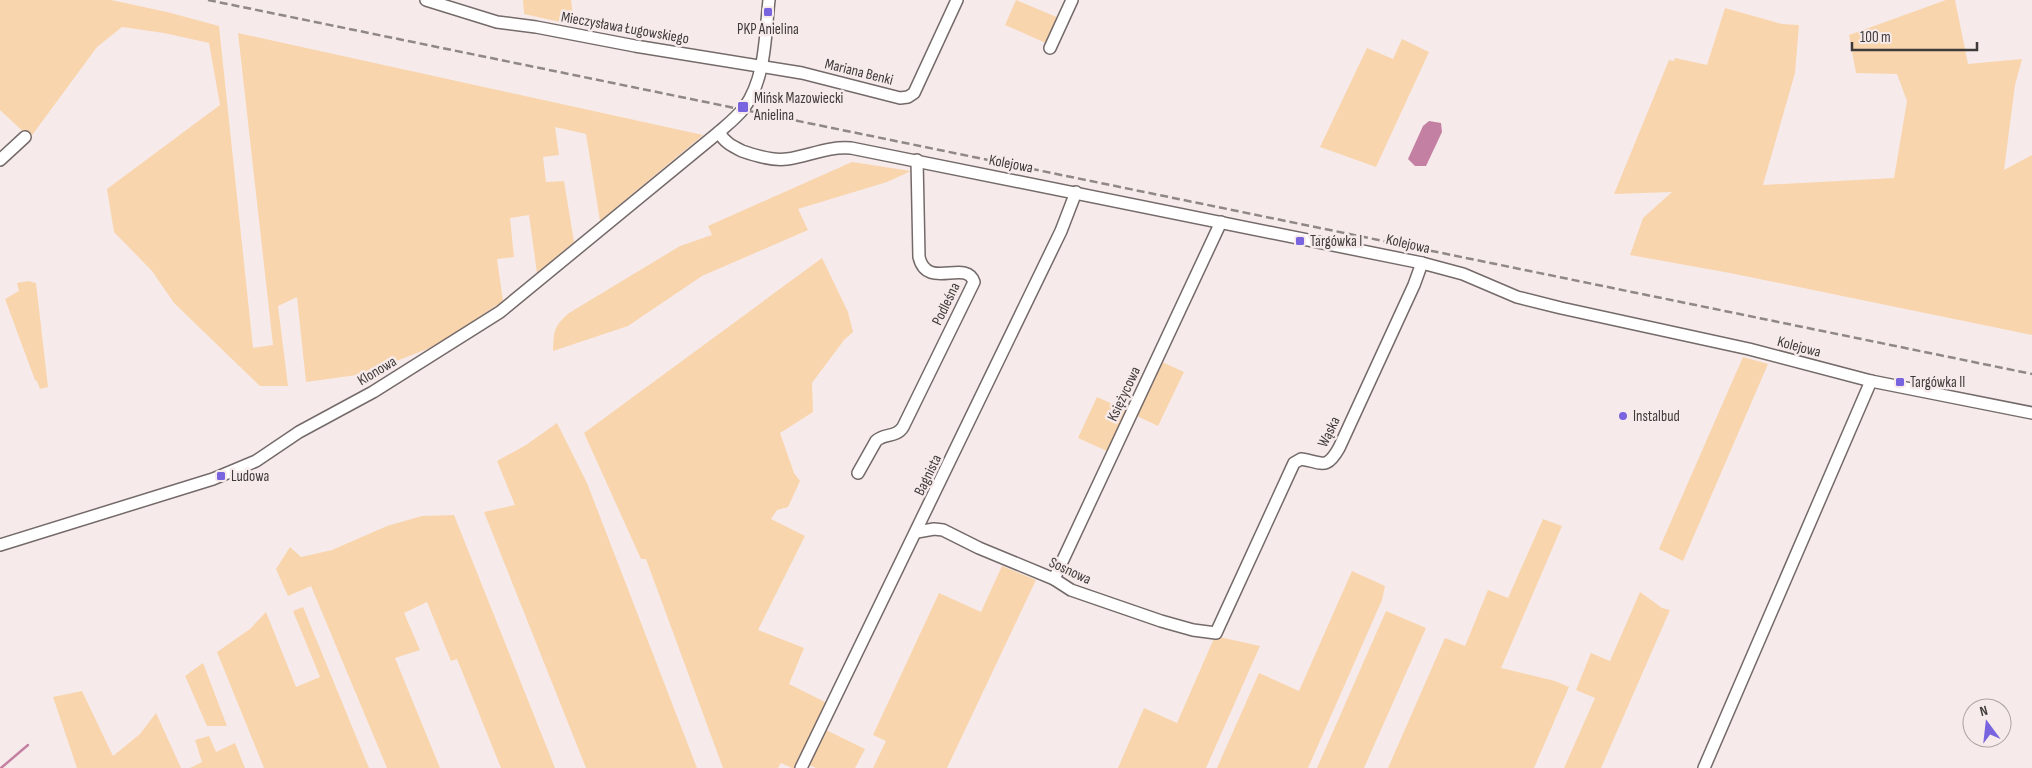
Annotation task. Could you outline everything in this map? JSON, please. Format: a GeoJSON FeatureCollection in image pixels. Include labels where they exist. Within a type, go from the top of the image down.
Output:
{"type":"FeatureCollection","features":[{"type":"Feature","properties":{"kind":"street","name":"Mieczysława Ługowskiego"},"geometry":{"type":"LineString","coordinates":[[426,0],[497,22],[536,27],[761,67]]}},
{"type":"Feature","properties":{"kind":"street","name":"Klonowa"},"geometry":{"type":"LineString","coordinates":[[0,545],[213,479],[256,461],[291,437],[372,392],[500,312],[718,132],[744,107],[755,88],[761,67],[769,0]]}},
{"type":"Feature","properties":{"kind":"street","name":"Mariana Benki"},"geometry":{"type":"LineString","coordinates":[[761,67],[802,74],[905,98],[914,93],[957,0]]}},
{"type":"Feature","properties":{"kind":"street"},"geometry":{"type":"LineString","coordinates":[[1050,48],[1072,0]]}},
{"type":"Feature","properties":{"kind":"street","name":"Kolejowa"},"geometry":{"type":"LineString","coordinates":[[718,132],[724,140],[738,149],[773,159],[791,158],[841,147],[917,160],[1422,263],[1463,274],[1517,297],[1589,315],[1749,349],[1871,381],[2032,414]]}},
{"type":"Feature","properties":{"kind":"street"},"geometry":{"type":"LineString","coordinates":[[0,160],[25,138]]}},
{"type":"Feature","properties":{"kind":"street","name":"Podleśna"},"geometry":{"type":"LineString","coordinates":[[858,473],[879,437],[895,435],[903,428],[974,282],[973,278],[965,273],[931,274],[922,267],[919,257],[917,160]]}},
{"type":"Feature","properties":{"kind":"street","name":"Bagnista"},"geometry":{"type":"LineString","coordinates":[[801,768],[917,532],[1061,231],[1076,192]]}},
{"type":"Feature","properties":{"kind":"street","name":"Księżycowa"},"geometry":{"type":"LineString","coordinates":[[1054,579],[1221,222]]}},
{"type":"Feature","properties":{"kind":"street","name":"Wąska"},"geometry":{"type":"LineString","coordinates":[[1216,633],[1294,463],[1301,459],[1320,465],[1325,464],[1332,460],[1337,453],[1414,285],[1422,263]]}},
{"type":"Feature","properties":{"kind":"street"},"geometry":{"type":"LineString","coordinates":[[1704,768],[1871,381]]}},
{"type":"Feature","properties":{"kind":"street","name":"Sosnowa"},"geometry":{"type":"LineString","coordinates":[[917,532],[934,529],[943,530],[979,548],[1054,579],[1071,590],[1161,622],[1193,630],[1216,633]]}},
{"type":"Feature","properties":{"kind":"shaded area"},"geometry":{"type":"Polygon","coordinates":[[[0,0],[111,0],[219,26],[253,348],[273,345],[238,33],[703,135],[600,221],[586,134],[555,127],[559,155],[543,157],[546,182],[564,181],[574,242],[537,273],[529,215],[510,218],[514,257],[497,259],[503,301],[437,345],[364,374],[306,382],[297,297],[278,306],[288,386],[260,386],[174,303],[152,271],[114,232],[107,189],[220,105],[209,43],[164,33],[122,27],[97,47],[30,138],[0,110],[0,0]]]}},
{"type":"Feature","properties":{"kind":"shaded area"},"geometry":{"type":"Polygon","coordinates":[[[523,0],[571,0],[574,25],[524,14],[523,0]]]}},
{"type":"Feature","properties":{"kind":"shaded area"},"geometry":{"type":"Polygon","coordinates":[[[1016,0],[1059,18],[1048,44],[1005,25],[1016,0]]]}},
{"type":"Feature","properties":{"kind":"shaded area"},"geometry":{"type":"Polygon","coordinates":[[[1946,0],[1955,0],[1968,64],[2022,59],[2015,85],[2004,170],[2032,155],[2032,335],[1730,273],[1630,255],[1643,218],[1672,192],[1614,194],[1669,60],[1674,61],[1675,58],[1707,65],[1725,8],[1782,24],[1799,25],[1795,73],[1763,185],[1894,178],[1907,101],[1897,74],[1856,73],[1849,35],[1946,0]]]}},
{"type":"Feature","properties":{"kind":"shaded area"},"geometry":{"type":"Polygon","coordinates":[[[1402,39],[1429,52],[1376,167],[1320,147],[1367,48],[1393,59],[1402,39]]]}},
{"type":"Feature","properties":{"kind":"shaded area"},"geometry":{"type":"Polygon","coordinates":[[[1429,121],[1441,123],[1442,132],[1426,166],[1415,166],[1408,159],[1423,126],[1429,121]]]}},
{"type":"Feature","properties":{"kind":"shaded area"},"geometry":{"type":"Polygon","coordinates":[[[852,162],[911,171],[887,182],[798,209],[808,230],[702,276],[628,326],[553,351],[555,330],[569,313],[680,246],[712,235],[708,226],[852,162]]]}},
{"type":"Feature","properties":{"kind":"shaded area"},"geometry":{"type":"Polygon","coordinates":[[[822,258],[848,312],[853,332],[844,340],[812,383],[813,412],[780,433],[794,473],[800,481],[788,507],[777,510],[771,519],[805,536],[758,630],[804,648],[789,684],[829,704],[799,768],[792,768],[781,763],[778,768],[723,768],[646,559],[641,559],[584,433],[822,258]]]}},
{"type":"Feature","properties":{"kind":"shaded area"},"geometry":{"type":"Polygon","coordinates":[[[28,281],[36,283],[48,387],[40,389],[5,299],[19,291],[17,283],[28,281]]]}},
{"type":"Feature","properties":{"kind":"shaded area"},"geometry":{"type":"Polygon","coordinates":[[[1743,357],[1768,364],[1683,561],[1659,549],[1743,357]]]}},
{"type":"Feature","properties":{"kind":"shaded area"},"geometry":{"type":"Polygon","coordinates":[[[1160,361],[1184,372],[1158,426],[1135,415],[1160,361]]]}},
{"type":"Feature","properties":{"kind":"shaded area"},"geometry":{"type":"Polygon","coordinates":[[[1097,397],[1128,411],[1109,452],[1078,438],[1097,397]]]}},
{"type":"Feature","properties":{"kind":"shaded area"},"geometry":{"type":"Polygon","coordinates":[[[557,423],[587,483],[697,768],[586,768],[484,512],[515,505],[497,461],[526,445],[557,423]]]}},
{"type":"Feature","properties":{"kind":"shaded area"},"geometry":{"type":"Polygon","coordinates":[[[454,515],[555,768],[501,768],[457,659],[451,661],[427,602],[404,613],[420,650],[395,658],[440,768],[387,768],[311,586],[288,596],[276,569],[290,547],[301,557],[332,550],[387,526],[422,516],[454,515]]]}},
{"type":"Feature","properties":{"kind":"shaded area"},"geometry":{"type":"Polygon","coordinates":[[[1543,519],[1562,526],[1501,668],[1555,681],[1569,687],[1534,768],[1388,768],[1445,638],[1465,646],[1488,590],[1508,598],[1543,519]]]}},
{"type":"Feature","properties":{"kind":"shaded area"},"geometry":{"type":"Polygon","coordinates":[[[1002,566],[1036,580],[947,768],[873,768],[886,741],[873,735],[939,593],[981,612],[1002,566]]]}},
{"type":"Feature","properties":{"kind":"shaded area"},"geometry":{"type":"Polygon","coordinates":[[[1352,571],[1385,586],[1382,600],[1308,768],[1217,768],[1259,673],[1299,691],[1352,571]]]}},
{"type":"Feature","properties":{"kind":"shaded area"},"geometry":{"type":"Polygon","coordinates":[[[1640,592],[1662,608],[1670,610],[1601,768],[1564,768],[1595,698],[1576,690],[1591,653],[1610,661],[1640,592]]]}},
{"type":"Feature","properties":{"kind":"shaded area"},"geometry":{"type":"Polygon","coordinates":[[[303,607],[369,768],[264,768],[217,652],[250,629],[266,612],[296,687],[320,677],[293,611],[303,607]]]}},
{"type":"Feature","properties":{"kind":"shaded area"},"geometry":{"type":"Polygon","coordinates":[[[1386,611],[1426,628],[1364,768],[1317,768],[1386,611]]]}},
{"type":"Feature","properties":{"kind":"shaded area"},"geometry":{"type":"Polygon","coordinates":[[[1215,636],[1260,646],[1206,768],[1118,768],[1144,708],[1177,723],[1215,636]]]}},
{"type":"Feature","properties":{"kind":"shaded area"},"geometry":{"type":"Polygon","coordinates":[[[203,663],[227,726],[207,726],[185,676],[203,663]]]}},
{"type":"Feature","properties":{"kind":"shaded area"},"geometry":{"type":"Polygon","coordinates":[[[82,691],[113,756],[140,734],[156,713],[181,768],[77,768],[53,697],[82,691]]]}},
{"type":"Feature","properties":{"kind":"shaded area"},"geometry":{"type":"Polygon","coordinates":[[[824,729],[865,749],[855,768],[816,768],[807,764],[824,729]]]}},
{"type":"Feature","properties":{"kind":"shaded area"},"geometry":{"type":"Polygon","coordinates":[[[209,736],[216,752],[235,743],[245,768],[190,768],[202,762],[195,740],[209,736]]]}},
{"type":"Feature","properties":{"kind":"waterway"},"geometry":{"type":"LineString","coordinates":[[1,768],[28,745]]}},
{"type":"Feature","properties":{"kind":"railway"},"geometry":{"type":"LineString","coordinates":[[208,0],[2032,374]]}},
{"type":"Feature","properties":{"kind":"place","name":"PKP Anielina"},"geometry":{"type":"Point","coordinates":[768,12]}},
{"type":"Feature","properties":{"kind":"place","name":"Mińsk Mazowiecki Anielina"},"geometry":{"type":"Point","coordinates":[743,107]}},
{"type":"Feature","properties":{"kind":"place","name":"Targówka I"},"geometry":{"type":"Point","coordinates":[1300,241]}},
{"type":"Feature","properties":{"kind":"place","name":"Targówka II"},"geometry":{"type":"Point","coordinates":[1900,382]}},
{"type":"Feature","properties":{"kind":"place","name":"Instalbud"},"geometry":{"type":"Point","coordinates":[1623,416]}},
{"type":"Feature","properties":{"kind":"place","name":"Ludowa"},"geometry":{"type":"Point","coordinates":[221,476]}}]}
